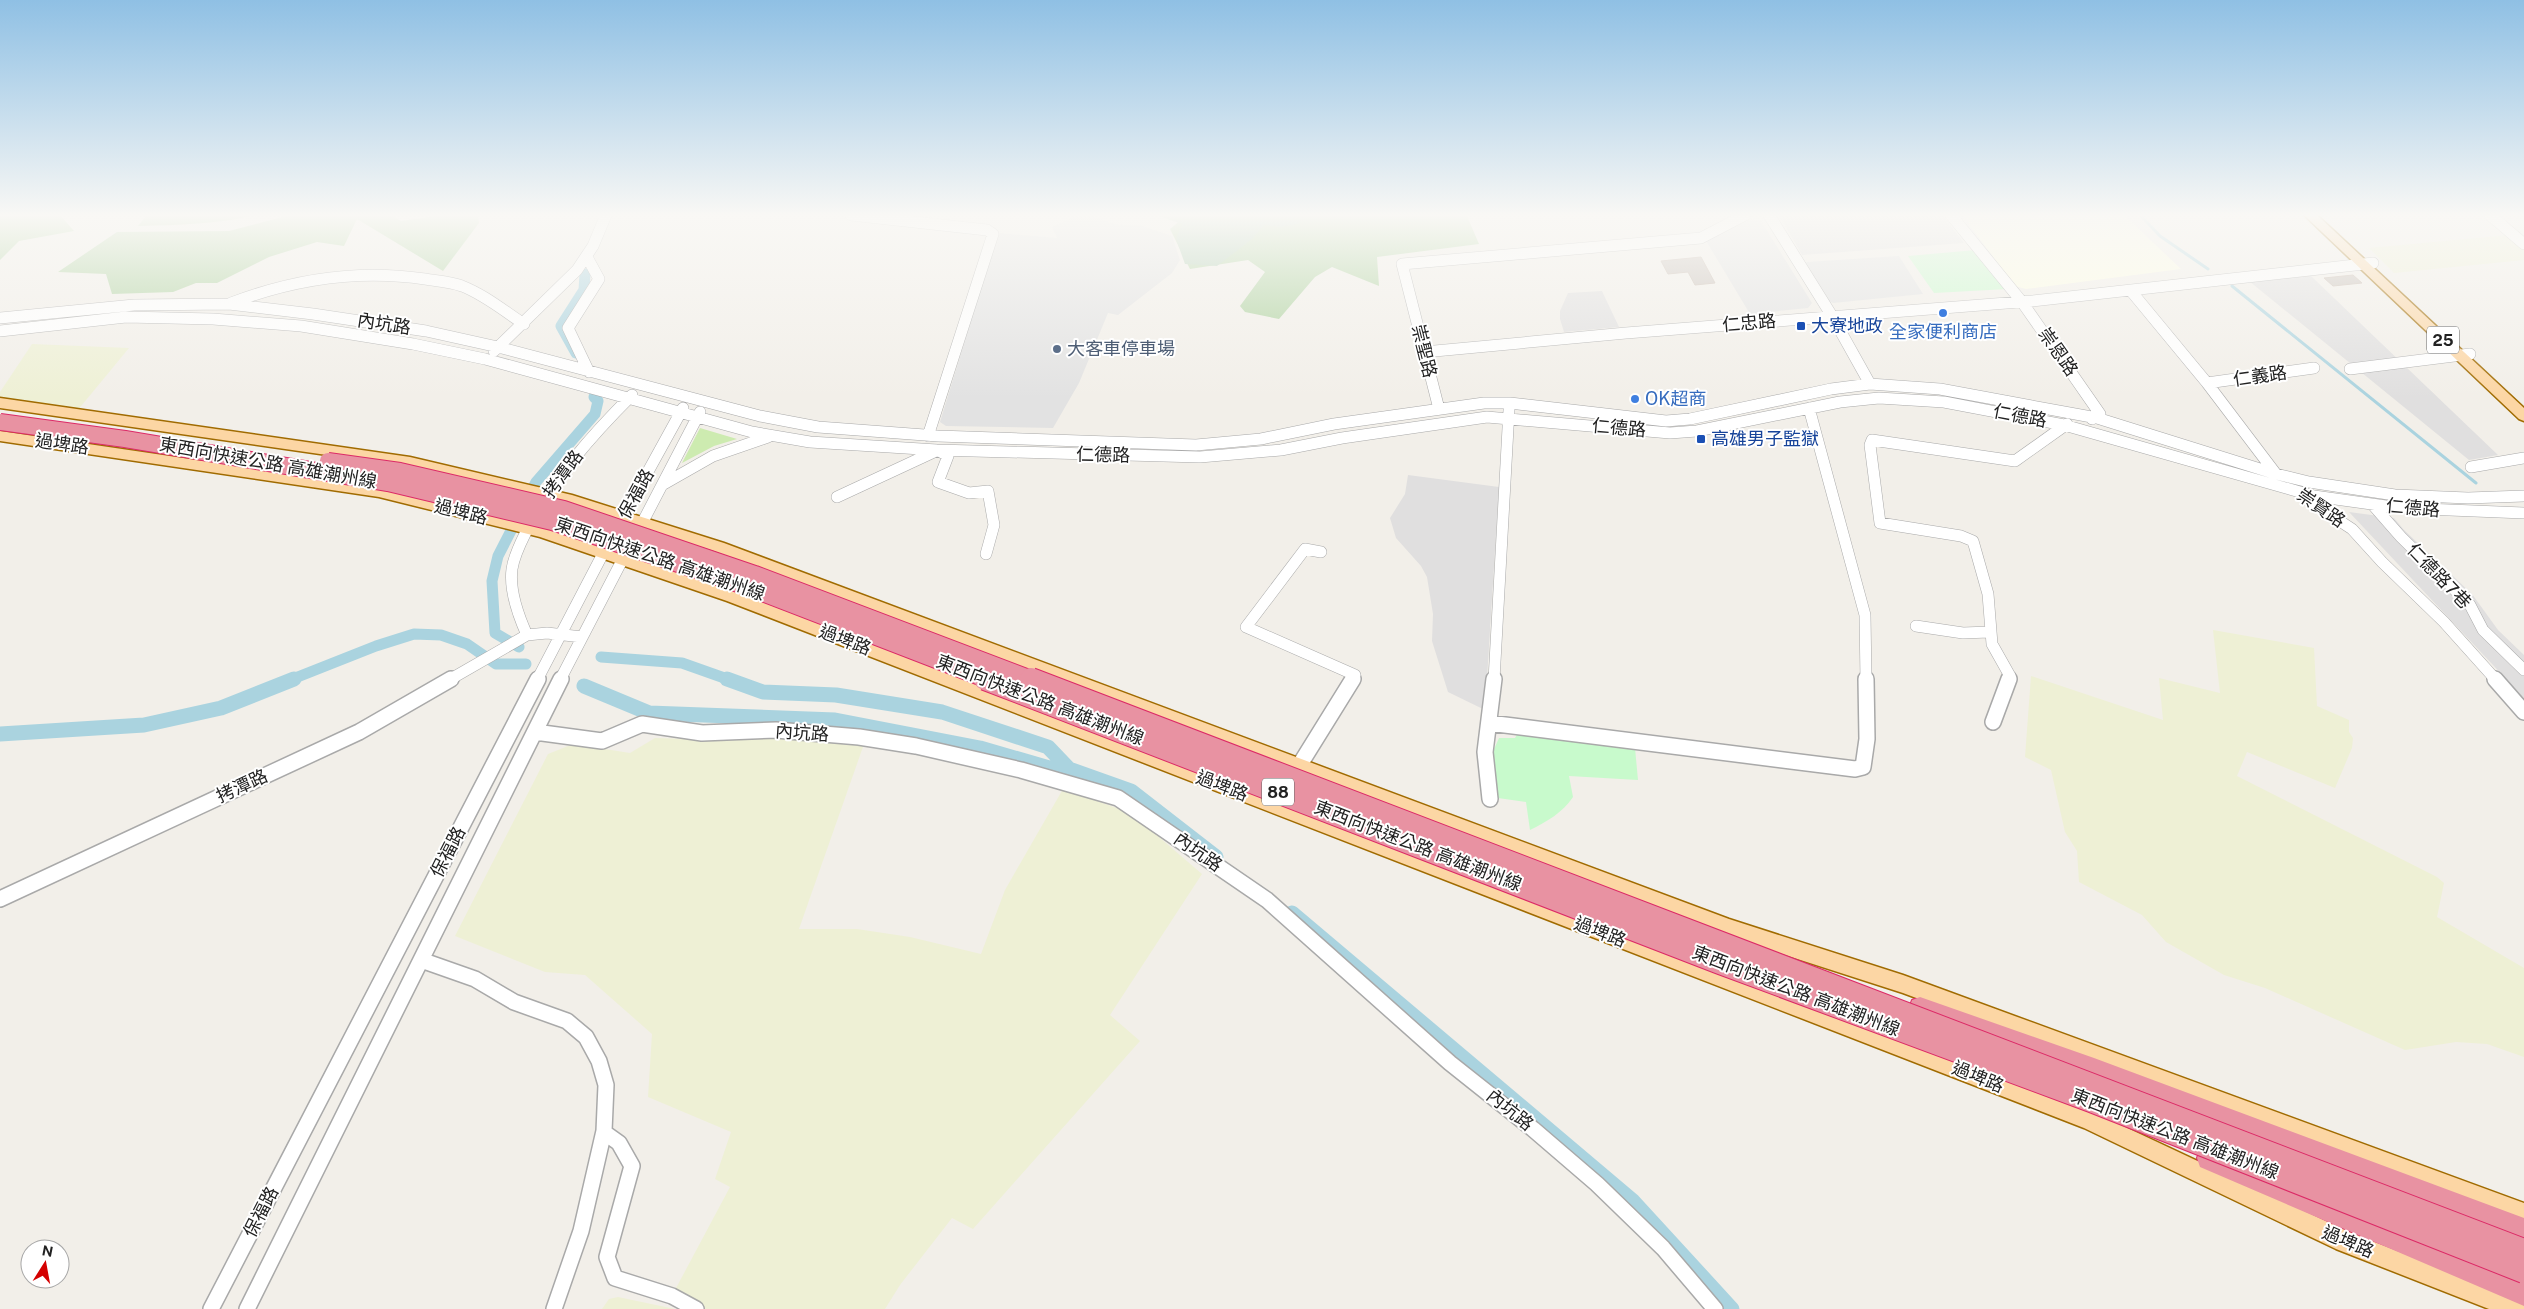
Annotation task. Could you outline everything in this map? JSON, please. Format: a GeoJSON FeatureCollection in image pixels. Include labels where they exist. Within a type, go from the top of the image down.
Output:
{"type":"FeatureCollection","features":[{"type":"Feature","properties":{"kind":"highway","name":"東西向快速公路 高雄潮州線"},"geometry":{"type":"LineString","coordinates":[[0,413],[400,471],[564,509],[755,574],[1725,942],[2524,1250]]}},
{"type":"Feature","properties":{"kind":"highway","name":"東西向快速公路 高雄潮州線"},"geometry":{"type":"LineString","coordinates":[[0,422],[125,439],[388,484],[552,522],[744,586],[1720,963],[2091,1101],[2524,1272]]}},
{"type":"Feature","properties":{"kind":"highway"},"geometry":{"type":"LineString","coordinates":[[1725,942],[2085,1066],[2524,1230]]}},
{"type":"Feature","properties":{"kind":"highway"},"geometry":{"type":"LineString","coordinates":[[2091,1101],[2126,1122],[2342,1217],[2524,1293]]}},
{"type":"Feature","properties":{"kind":"main road","name":"25"},"geometry":{"type":"LineString","coordinates":[[2381,276],[2465,355],[2524,416]]}},
{"type":"Feature","properties":{"kind":"main road","name":"25"},"geometry":{"type":"LineString","coordinates":[[2465,355],[2524,405]]}},
{"type":"Feature","properties":{"kind":"main road","name":"過埤路"},"geometry":{"type":"LineString","coordinates":[[0,403],[410,462],[543,493],[642,522],[719,547],[1729,928],[1903,984],[2524,1214]]}},
{"type":"Feature","properties":{"kind":"main road","name":"過埤路"},"geometry":{"type":"LineString","coordinates":[[0,436],[379,492],[525,528],[733,597],[2061,1109],[2098,1124],[2344,1241],[2517,1309]]}},
{"type":"Feature","properties":{"kind":"street"},"geometry":{"type":"LineString","coordinates":[[229,304],[268,289],[303,282],[355,276]]}},
{"type":"Feature","properties":{"kind":"street"},"geometry":{"type":"LineString","coordinates":[[405,276],[461,286],[487,299],[524,324]]}},
{"type":"Feature","properties":{"kind":"street"},"geometry":{"type":"LineString","coordinates":[[485,360],[572,276]]}},
{"type":"Feature","properties":{"kind":"street"},"geometry":{"type":"LineString","coordinates":[[589,372],[568,328],[599,279],[597,276]]}},
{"type":"Feature","properties":{"kind":"street"},"geometry":{"type":"LineString","coordinates":[[980,276],[933,436],[937,450],[948,456],[938,482],[969,493],[988,491],[994,524],[986,554]]}},
{"type":"Feature","properties":{"kind":"street","name":"崇聖路"},"geometry":{"type":"LineString","coordinates":[[1405,276],[1439,409]]}},
{"type":"Feature","properties":{"kind":"street"},"geometry":{"type":"LineString","coordinates":[[1807,276],[1870,384]]}},
{"type":"Feature","properties":{"kind":"street","name":"崇恩路"},"geometry":{"type":"LineString","coordinates":[[2001,276],[2022,302],[2100,414],[2097,418]]}},
{"type":"Feature","properties":{"kind":"street","name":"仁忠路"},"geometry":{"type":"LineString","coordinates":[[1424,352],[1832,316],[2022,302],[2132,291],[2247,276]]}},
{"type":"Feature","properties":{"kind":"street","name":"崇賢路"},"geometry":{"type":"LineString","coordinates":[[2132,291],[2276,474],[2296,492],[2352,529],[2382,562],[2444,622],[2524,712]]}},
{"type":"Feature","properties":{"kind":"street","name":"內坑路"},"geometry":{"type":"LineString","coordinates":[[0,318],[134,305],[229,304],[426,331],[498,347],[705,403]]}},
{"type":"Feature","properties":{"kind":"street","name":"內坑路"},"geometry":{"type":"LineString","coordinates":[[0,331],[126,318],[213,319],[301,326],[413,344],[485,360],[696,418]]}},
{"type":"Feature","properties":{"kind":"street"},"geometry":{"type":"LineString","coordinates":[[2350,369],[2465,355]]}},
{"type":"Feature","properties":{"kind":"street","name":"仁義路"},"geometry":{"type":"LineString","coordinates":[[2206,383],[2314,368]]}},
{"type":"Feature","properties":{"kind":"street","name":"仁德路"},"geometry":{"type":"LineString","coordinates":[[705,403],[818,427],[933,436],[1196,445],[1261,439],[1334,424],[1484,402],[1510,403],[1666,421],[1690,419],[1831,389],[1870,384],[1940,389],[2097,418],[2276,474],[2309,482],[2395,495],[2468,498],[2524,496]]}},
{"type":"Feature","properties":{"kind":"street","name":"拷潭路"},"geometry":{"type":"LineString","coordinates":[[0,899],[360,732],[523,637],[516,609],[512,570],[525,528],[543,493],[578,451],[641,386]]}},
{"type":"Feature","properties":{"kind":"street","name":"保福路"},"geometry":{"type":"LineString","coordinates":[[211,1309],[603,553],[689,398]]}},
{"type":"Feature","properties":{"kind":"street","name":"仁德路"},"geometry":{"type":"LineString","coordinates":[[696,418],[772,436],[810,442],[937,450],[1200,457],[1281,450],[1342,438],[1487,417],[1670,433],[1697,431],[1810,408],[1879,398],[1944,402],[2064,424],[2296,492],[2400,508],[2524,513]]}},
{"type":"Feature","properties":{"kind":"street","name":"保福路"},"geometry":{"type":"LineString","coordinates":[[247,1309],[582,637],[705,403]]}},
{"type":"Feature","properties":{"kind":"street"},"geometry":{"type":"LineString","coordinates":[[1490,800],[1485,752],[1493,698],[1510,403]]}},
{"type":"Feature","properties":{"kind":"street"},"geometry":{"type":"LineString","coordinates":[[1489,723],[1855,769],[1863,767],[1867,739],[1865,615],[1810,408]]}},
{"type":"Feature","properties":{"kind":"street"},"geometry":{"type":"LineString","coordinates":[[1993,722],[2010,676],[1992,644],[1989,632],[1988,594],[1973,541],[1961,536],[1880,523],[1870,445],[1872,440],[2015,461],[2064,424],[2097,418]]}},
{"type":"Feature","properties":{"kind":"street"},"geometry":{"type":"LineString","coordinates":[[662,485],[706,458],[730,448],[772,436]]}},
{"type":"Feature","properties":{"kind":"street"},"geometry":{"type":"LineString","coordinates":[[837,497],[937,450]]}},
{"type":"Feature","properties":{"kind":"street"},"geometry":{"type":"LineString","coordinates":[[2471,467],[2524,458]]}},
{"type":"Feature","properties":{"kind":"street","name":"仁德路7巷"},"geometry":{"type":"LineString","coordinates":[[2372,504],[2470,605],[2483,630],[2524,670]]}},
{"type":"Feature","properties":{"kind":"street"},"geometry":{"type":"LineString","coordinates":[[1299,766],[1356,675],[1246,627],[1305,549],[1322,552]]}},
{"type":"Feature","properties":{"kind":"street"},"geometry":{"type":"LineString","coordinates":[[1916,626],[1956,630],[1976,636],[1989,632]]}},
{"type":"Feature","properties":{"kind":"street"},"geometry":{"type":"LineString","coordinates":[[523,637],[546,633],[582,637]]}},
{"type":"Feature","properties":{"kind":"street","name":"內坑路"},"geometry":{"type":"LineString","coordinates":[[535,732],[602,740],[642,724],[702,733],[776,730],[859,737],[972,758],[1056,779],[1118,798],[1267,900],[1450,1063],[1533,1129],[1597,1184],[1663,1248],[1715,1309]]}},
{"type":"Feature","properties":{"kind":"street"},"geometry":{"type":"LineString","coordinates":[[421,960],[475,979],[514,1002],[555,1014],[576,1026],[592,1045],[606,1086],[605,1133],[579,1234],[561,1295],[554,1309]]}},
{"type":"Feature","properties":{"kind":"street"},"geometry":{"type":"LineString","coordinates":[[605,1133],[619,1143],[632,1166],[607,1257],[615,1278],[672,1296],[696,1309]]}},
{"type":"Feature","properties":{"kind":"shaded area"},"geometry":{"type":"Polygon","coordinates":[[[985,276],[1168,276],[1118,315],[1108,313],[1079,383],[1053,428],[946,426],[940,422],[985,276]]]}},
{"type":"Feature","properties":{"kind":"shaded area"},"geometry":{"type":"Polygon","coordinates":[[[1727,276],[1795,276],[1812,303],[1808,308],[1750,314],[1727,276]]]}},
{"type":"Feature","properties":{"kind":"shaded area"},"geometry":{"type":"Polygon","coordinates":[[[1809,276],[1912,276],[1923,294],[1833,303],[1823,298],[1809,276]]]}},
{"type":"Feature","properties":{"kind":"shaded area"},"geometry":{"type":"Polygon","coordinates":[[[2008,276],[2126,276],[2026,289],[2015,286],[2008,276]]]}},
{"type":"Feature","properties":{"kind":"shaded area"},"geometry":{"type":"Polygon","coordinates":[[[2311,276],[2498,455],[2469,460],[2249,281],[2311,276]]]}},
{"type":"Feature","properties":{"kind":"shaded area"},"geometry":{"type":"Polygon","coordinates":[[[1602,291],[1619,327],[1564,332],[1560,311],[1568,293],[1602,291]]]}},
{"type":"Feature","properties":{"kind":"shaded area"},"geometry":{"type":"Polygon","coordinates":[[[32,344],[129,348],[77,411],[0,401],[0,392],[32,344]]]}},
{"type":"Feature","properties":{"kind":"shaded area"},"geometry":{"type":"Polygon","coordinates":[[[1408,475],[1499,487],[1485,710],[1448,692],[1432,641],[1433,614],[1427,577],[1421,566],[1396,538],[1390,518],[1405,494],[1408,475]]]}},
{"type":"Feature","properties":{"kind":"shaded area"},"geometry":{"type":"Polygon","coordinates":[[[2349,512],[2394,518],[2404,530],[2472,594],[2498,630],[2524,655],[2524,698],[2349,512]]]}},
{"type":"Feature","properties":{"kind":"shaded area"},"geometry":{"type":"Polygon","coordinates":[[[2213,630],[2314,648],[2317,706],[2349,720],[2349,732],[2353,738],[2352,748],[2335,788],[2247,752],[2237,776],[2437,877],[2444,883],[2437,917],[2524,968],[2524,1057],[2487,1044],[2456,1042],[2405,1050],[2265,988],[2224,975],[2166,942],[2142,915],[2079,882],[2077,851],[2065,832],[2051,770],[2025,757],[2031,676],[2163,720],[2159,678],[2220,693],[2213,630]]]}},
{"type":"Feature","properties":{"kind":"shaded area"},"geometry":{"type":"Polygon","coordinates":[[[774,736],[864,744],[799,929],[857,929],[910,937],[981,954],[1005,890],[1063,789],[1131,813],[1202,874],[1110,1015],[1140,1041],[973,1229],[952,1218],[900,1285],[885,1309],[704,1309],[675,1290],[730,1187],[715,1179],[731,1132],[648,1097],[652,1034],[585,975],[545,972],[455,936],[548,754],[573,744],[630,753],[655,738],[722,740],[774,736]]]}},
{"type":"Feature","properties":{"kind":"shaded area"},"geometry":{"type":"Polygon","coordinates":[[[618,1297],[675,1309],[602,1309],[609,1299],[618,1297]]]}},
{"type":"Feature","properties":{"kind":"green space"},"geometry":{"type":"Polygon","coordinates":[[[107,276],[231,276],[217,283],[196,283],[173,292],[112,294],[107,276]]]}},
{"type":"Feature","properties":{"kind":"green space"},"geometry":{"type":"Polygon","coordinates":[[[1262,276],[1317,276],[1279,319],[1245,312],[1240,306],[1262,276]]]}},
{"type":"Feature","properties":{"kind":"green space"},"geometry":{"type":"Polygon","coordinates":[[[1354,276],[1378,276],[1379,286],[1354,276]]]}},
{"type":"Feature","properties":{"kind":"green space"},"geometry":{"type":"Polygon","coordinates":[[[1922,276],[1997,276],[2008,289],[1934,293],[1922,276]]]}},
{"type":"Feature","properties":{"kind":"green space"},"geometry":{"type":"Polygon","coordinates":[[[700,428],[737,439],[714,446],[682,463],[700,428]]]}},
{"type":"Feature","properties":{"kind":"green space"},"geometry":{"type":"Polygon","coordinates":[[[1518,733],[1635,748],[1638,780],[1569,776],[1573,797],[1554,816],[1530,830],[1526,802],[1498,798],[1491,756],[1499,738],[1515,738],[1518,733]]]}},
{"type":"Feature","properties":{"kind":"building"},"geometry":{"type":"Polygon","coordinates":[[[1690,276],[1711,276],[1715,283],[1695,285],[1690,276]]]}},
{"type":"Feature","properties":{"kind":"building"},"geometry":{"type":"Polygon","coordinates":[[[2354,276],[2362,283],[2333,286],[2324,278],[2354,276]]]}},
{"type":"Feature","properties":{"kind":"waterway"},"geometry":{"type":"LineString","coordinates":[[576,353],[561,326],[584,290],[585,276]]}},
{"type":"Feature","properties":{"kind":"waterway"},"geometry":{"type":"LineString","coordinates":[[2232,286],[2476,483]]}},
{"type":"Feature","properties":{"kind":"waterway"},"geometry":{"type":"LineString","coordinates":[[519,647],[495,633],[492,581],[498,556],[536,482],[595,414],[598,401],[594,397]]}},
{"type":"Feature","properties":{"kind":"waterway"},"geometry":{"type":"LineString","coordinates":[[290,680],[376,646],[414,634],[441,635],[467,644],[496,664],[526,664]]}},
{"type":"Feature","properties":{"kind":"waterway"},"geometry":{"type":"LineString","coordinates":[[601,657],[682,663],[730,680]]}},
{"type":"Feature","properties":{"kind":"waterway"},"geometry":{"type":"LineString","coordinates":[[0,734],[144,725],[221,708],[294,679]]}},
{"type":"Feature","properties":{"kind":"waterway"},"geometry":{"type":"LineString","coordinates":[[727,679],[763,692],[836,695],[942,712],[1048,747],[1069,769]]}},
{"type":"Feature","properties":{"kind":"waterway"},"geometry":{"type":"LineString","coordinates":[[584,686],[649,713],[835,720],[980,748],[1056,770],[1069,769]]}},
{"type":"Feature","properties":{"kind":"waterway"},"geometry":{"type":"LineString","coordinates":[[1069,769],[1131,791],[1216,857]]}},
{"type":"Feature","properties":{"kind":"waterway"},"geometry":{"type":"LineString","coordinates":[[1292,913],[1633,1201],[1732,1309]]}},
{"type":"Feature","properties":{"kind":"place","name":"全家便利商店"},"geometry":{"type":"Point","coordinates":[1943,313]}},
{"type":"Feature","properties":{"kind":"place","name":"大寮地政"},"geometry":{"type":"Point","coordinates":[1801,326]}},
{"type":"Feature","properties":{"kind":"place","name":"大客車停車場"},"geometry":{"type":"Point","coordinates":[1057,349]}},
{"type":"Feature","properties":{"kind":"place","name":"OK超商"},"geometry":{"type":"Point","coordinates":[1635,399]}},
{"type":"Feature","properties":{"kind":"place","name":"高雄男子監獄"},"geometry":{"type":"Point","coordinates":[1701,439]}}]}
